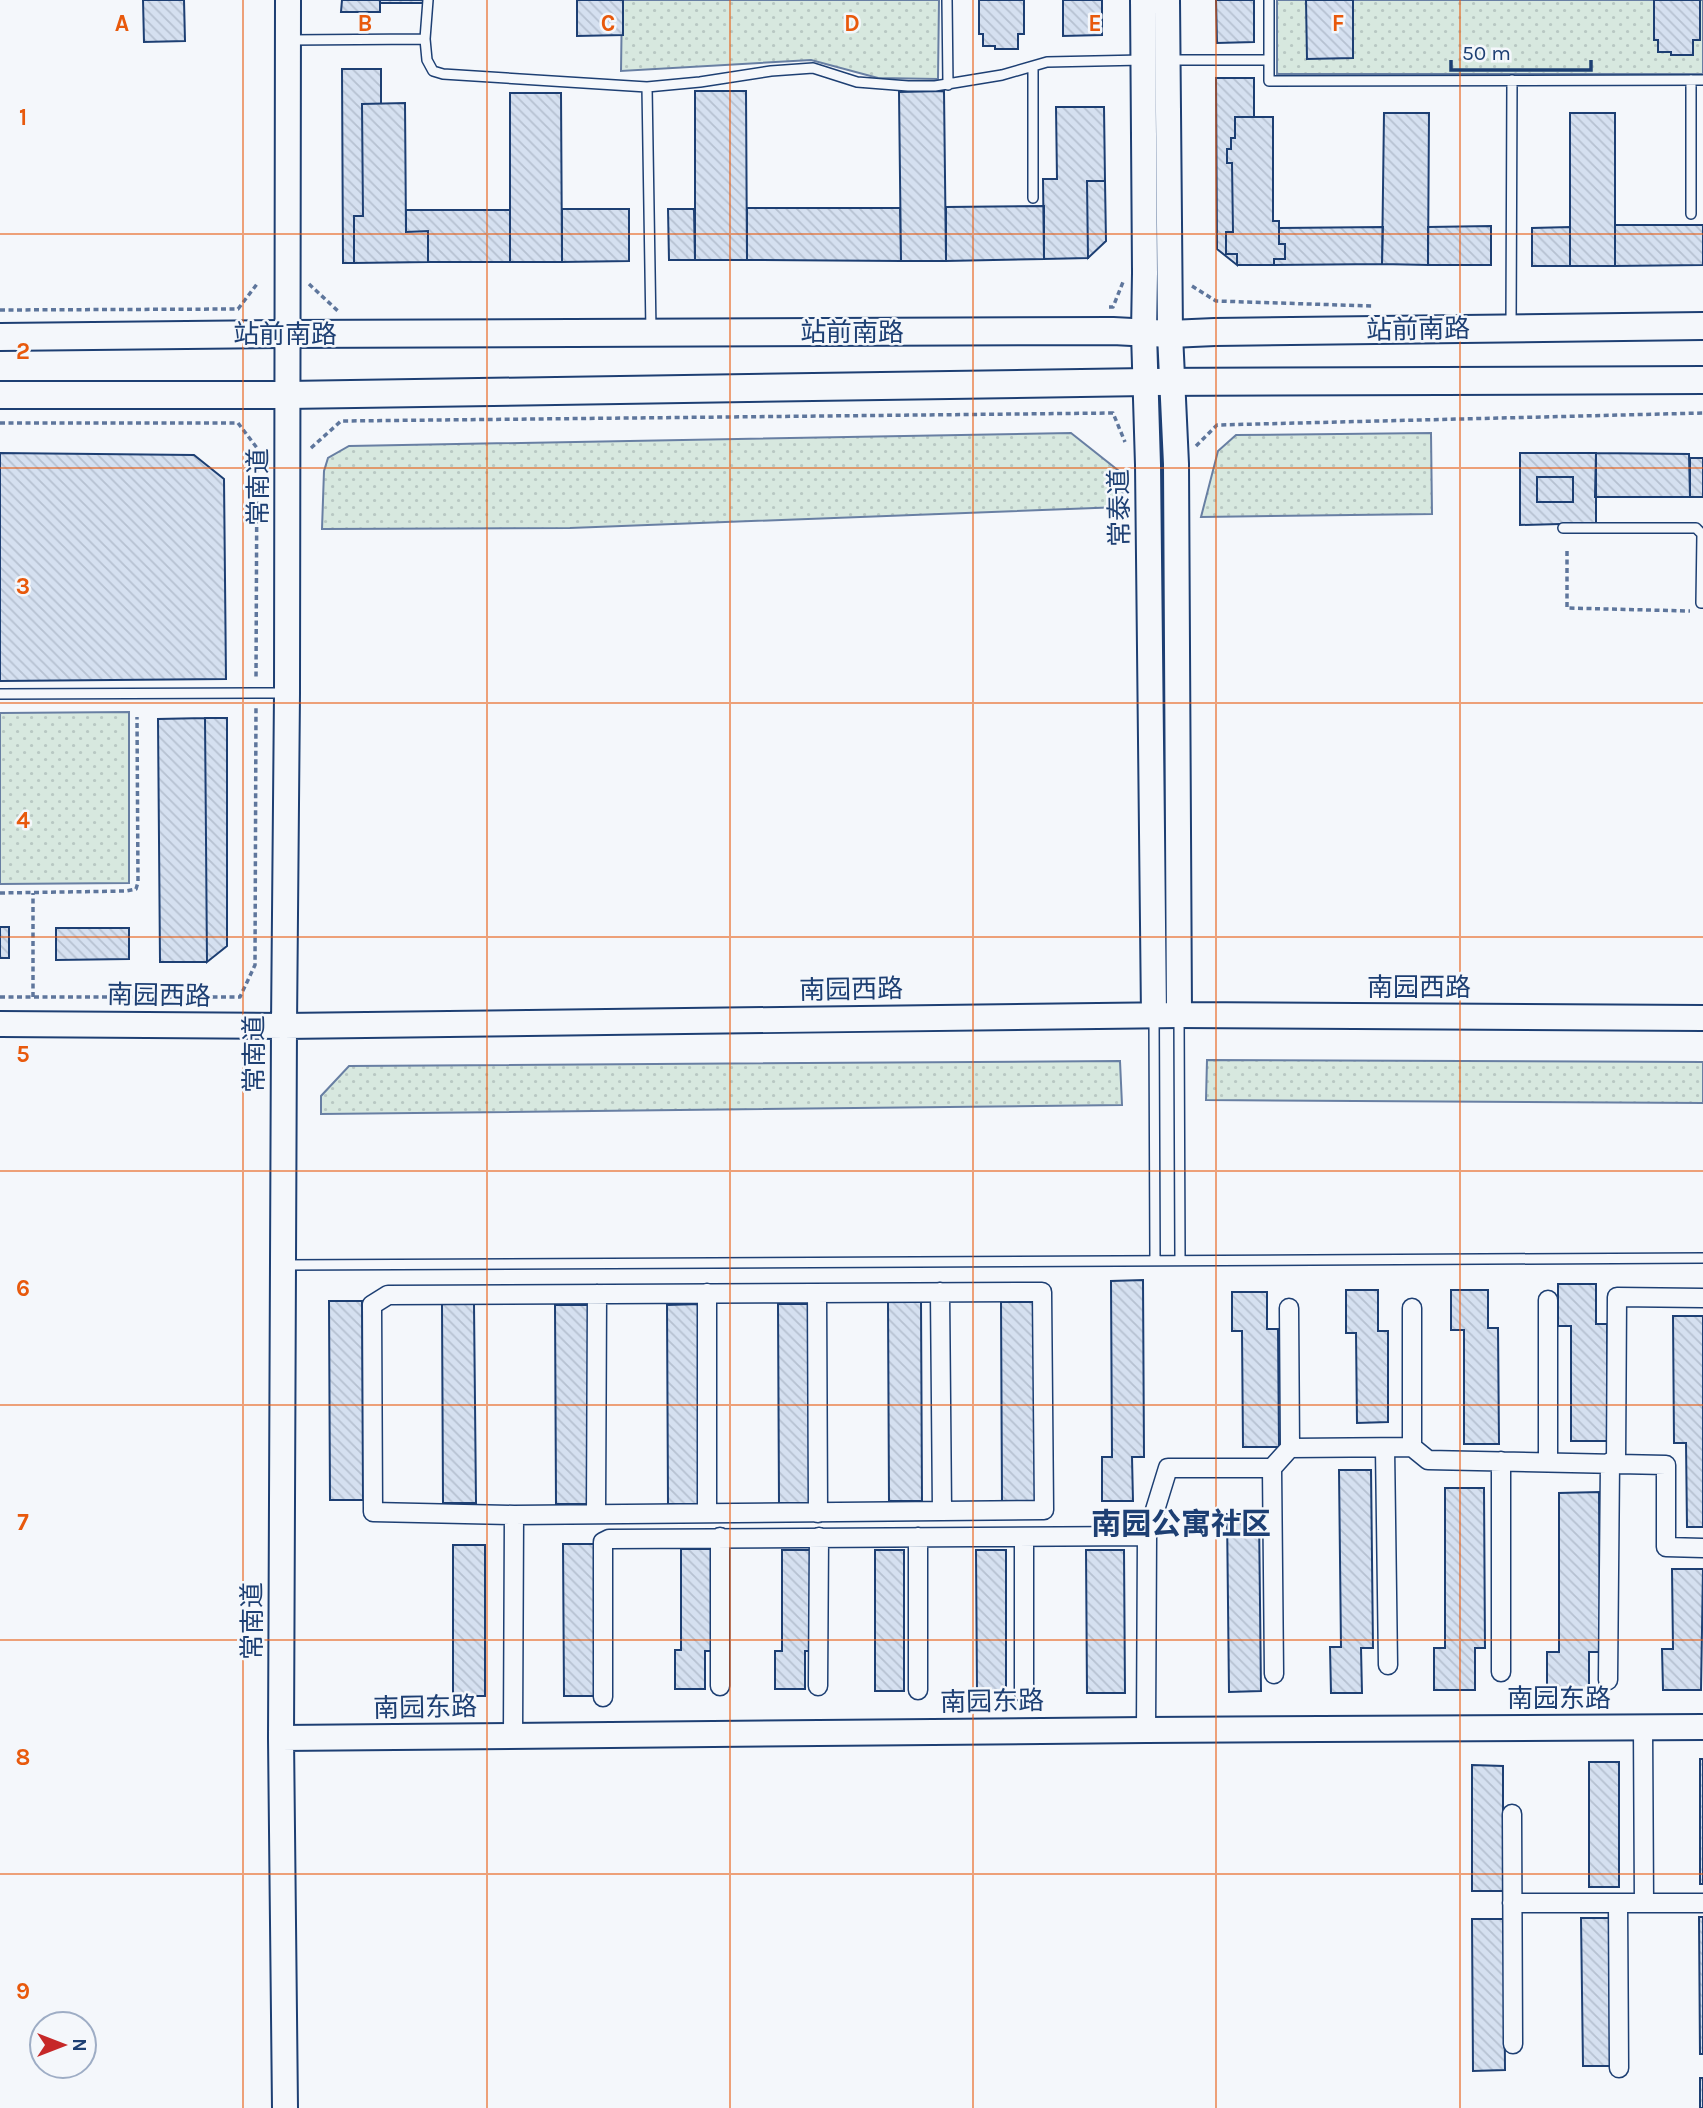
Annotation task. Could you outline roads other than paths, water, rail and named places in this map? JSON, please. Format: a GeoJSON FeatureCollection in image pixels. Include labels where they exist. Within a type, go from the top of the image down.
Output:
{"type":"FeatureCollection","features":[{"type":"Feature","properties":{"kind":"main road","name":"站前南路"},"geometry":{"type":"LineString","coordinates":[[0,337],[1113,331],[1157,334],[1703,326]]}},
{"type":"Feature","properties":{"kind":"main road","name":"站前南路"},"geometry":{"type":"LineString","coordinates":[[0,395],[287,395],[1158,382],[1703,380]]}},
{"type":"Feature","properties":{"kind":"street","name":"常南道"},"geometry":{"type":"LineString","coordinates":[[285,2108],[281,1738],[288,0]]}},
{"type":"Feature","properties":{"kind":"street","name":"常泰道"},"geometry":{"type":"LineString","coordinates":[[1143,0],[1145,273],[1157,334]]}},
{"type":"Feature","properties":{"kind":"street","name":"常泰道"},"geometry":{"type":"LineString","coordinates":[[1154,1016],[1157,334],[1167,0]]}},
{"type":"Feature","properties":{"kind":"street","name":"常泰道"},"geometry":{"type":"LineString","coordinates":[[1158,382],[1176,464],[1179,1015]]}},
{"type":"Feature","properties":{"kind":"street","name":"南园西路"},"geometry":{"type":"LineString","coordinates":[[0,1024],[284,1026],[1179,1015],[1703,1018]]}},
{"type":"Feature","properties":{"kind":"street"},"geometry":{"type":"LineString","coordinates":[[940,1292],[942,1511]]}},
{"type":"Feature","properties":{"kind":"street"},"geometry":{"type":"LineString","coordinates":[[940,1292],[1042,1292],[1044,1510],[514,1515],[373,1512],[372,1305],[388,1295],[940,1292]]}},
{"type":"Feature","properties":{"kind":"street"},"geometry":{"type":"LineString","coordinates":[[707,1293],[707,1513]]}},
{"type":"Feature","properties":{"kind":"street"},"geometry":{"type":"LineString","coordinates":[[817,1293],[818,1513]]}},
{"type":"Feature","properties":{"kind":"street"},"geometry":{"type":"LineString","coordinates":[[596,1514],[597,1294]]}},
{"type":"Feature","properties":{"kind":"street"},"geometry":{"type":"LineString","coordinates":[[1608,1680],[1617,1297],[1703,1298]]}},
{"type":"Feature","properties":{"kind":"street"},"geometry":{"type":"LineString","coordinates":[[1548,1300],[1548,1462]]}},
{"type":"Feature","properties":{"kind":"street"},"geometry":{"type":"LineString","coordinates":[[1274,1674],[1272,1468],[1290,1448],[1289,1308]]}},
{"type":"Feature","properties":{"kind":"street"},"geometry":{"type":"LineString","coordinates":[[1412,1308],[1412,1447]]}},
{"type":"Feature","properties":{"kind":"street"},"geometry":{"type":"LineString","coordinates":[[1290,1448],[1412,1447],[1428,1460],[1666,1465],[1665,1548],[1703,1548]]}},
{"type":"Feature","properties":{"kind":"street"},"geometry":{"type":"LineString","coordinates":[[1385,1448],[1388,1665]]}},
{"type":"Feature","properties":{"kind":"street"},"geometry":{"type":"LineString","coordinates":[[1500,1461],[1501,1672]]}},
{"type":"Feature","properties":{"kind":"street"},"geometry":{"type":"LineString","coordinates":[[1146,1730],[1147,1536],[1168,1468],[1272,1468]]}},
{"type":"Feature","properties":{"kind":"street"},"geometry":{"type":"LineString","coordinates":[[513,1735],[514,1515]]}},
{"type":"Feature","properties":{"kind":"street"},"geometry":{"type":"LineString","coordinates":[[603,1697],[603,1542],[609,1539],[1147,1536]]}},
{"type":"Feature","properties":{"kind":"street"},"geometry":{"type":"LineString","coordinates":[[720,1537],[720,1686]]}},
{"type":"Feature","properties":{"kind":"street"},"geometry":{"type":"LineString","coordinates":[[818,1686],[819,1537]]}},
{"type":"Feature","properties":{"kind":"street"},"geometry":{"type":"LineString","coordinates":[[918,1537],[918,1690]]}},
{"type":"Feature","properties":{"kind":"street"},"geometry":{"type":"LineString","coordinates":[[1024,1537],[1024,1693]]}},
{"type":"Feature","properties":{"kind":"street","name":"南园东路"},"geometry":{"type":"LineString","coordinates":[[281,1738],[1703,1727]]}},
{"type":"Feature","properties":{"kind":"street"},"geometry":{"type":"LineString","coordinates":[[1643,1728],[1644,1903]]}},
{"type":"Feature","properties":{"kind":"street"},"geometry":{"type":"LineString","coordinates":[[1512,1814],[1513,2044]]}},
{"type":"Feature","properties":{"kind":"street"},"geometry":{"type":"LineString","coordinates":[[1512,1903],[1703,1903]]}},
{"type":"Feature","properties":{"kind":"street"},"geometry":{"type":"LineString","coordinates":[[1618,1903],[1619,2068]]}},
{"type":"Feature","properties":{"kind":"lane"},"geometry":{"type":"LineString","coordinates":[[428,0],[425,39],[427,60],[433,71],[443,74],[647,87],[813,68],[857,82],[908,86],[948,85],[1002,75],[1047,62],[1269,60]]}},
{"type":"Feature","properties":{"kind":"lane"},"geometry":{"type":"LineString","coordinates":[[947,0],[948,85]]}},
{"type":"Feature","properties":{"kind":"lane"},"geometry":{"type":"LineString","coordinates":[[1269,0],[1269,81],[1703,80]]}},
{"type":"Feature","properties":{"kind":"lane"},"geometry":{"type":"LineString","coordinates":[[288,40],[425,39]]}},
{"type":"Feature","properties":{"kind":"lane"},"geometry":{"type":"LineString","coordinates":[[1033,67],[1033,198]]}},
{"type":"Feature","properties":{"kind":"lane"},"geometry":{"type":"LineString","coordinates":[[1511,328],[1512,80]]}},
{"type":"Feature","properties":{"kind":"lane"},"geometry":{"type":"LineString","coordinates":[[1691,80],[1691,214]]}},
{"type":"Feature","properties":{"kind":"lane"},"geometry":{"type":"LineString","coordinates":[[647,87],[651,333]]}},
{"type":"Feature","properties":{"kind":"lane"},"geometry":{"type":"LineString","coordinates":[[1563,528],[1696,528],[1702,534],[1703,603]]}},
{"type":"Feature","properties":{"kind":"lane"},"geometry":{"type":"LineString","coordinates":[[0,694],[287,693]]}},
{"type":"Feature","properties":{"kind":"lane"},"geometry":{"type":"LineString","coordinates":[[1179,1015],[1180,1260]]}},
{"type":"Feature","properties":{"kind":"lane"},"geometry":{"type":"LineString","coordinates":[[1154,1016],[1155,1261]]}},
{"type":"Feature","properties":{"kind":"lane"},"geometry":{"type":"LineString","coordinates":[[283,1265],[1703,1258]]}},
{"type":"Feature","properties":{"kind":"district","name":"南园公寓社区"},"geometry":{"type":"Point","coordinates":[1181,1524]}}]}
